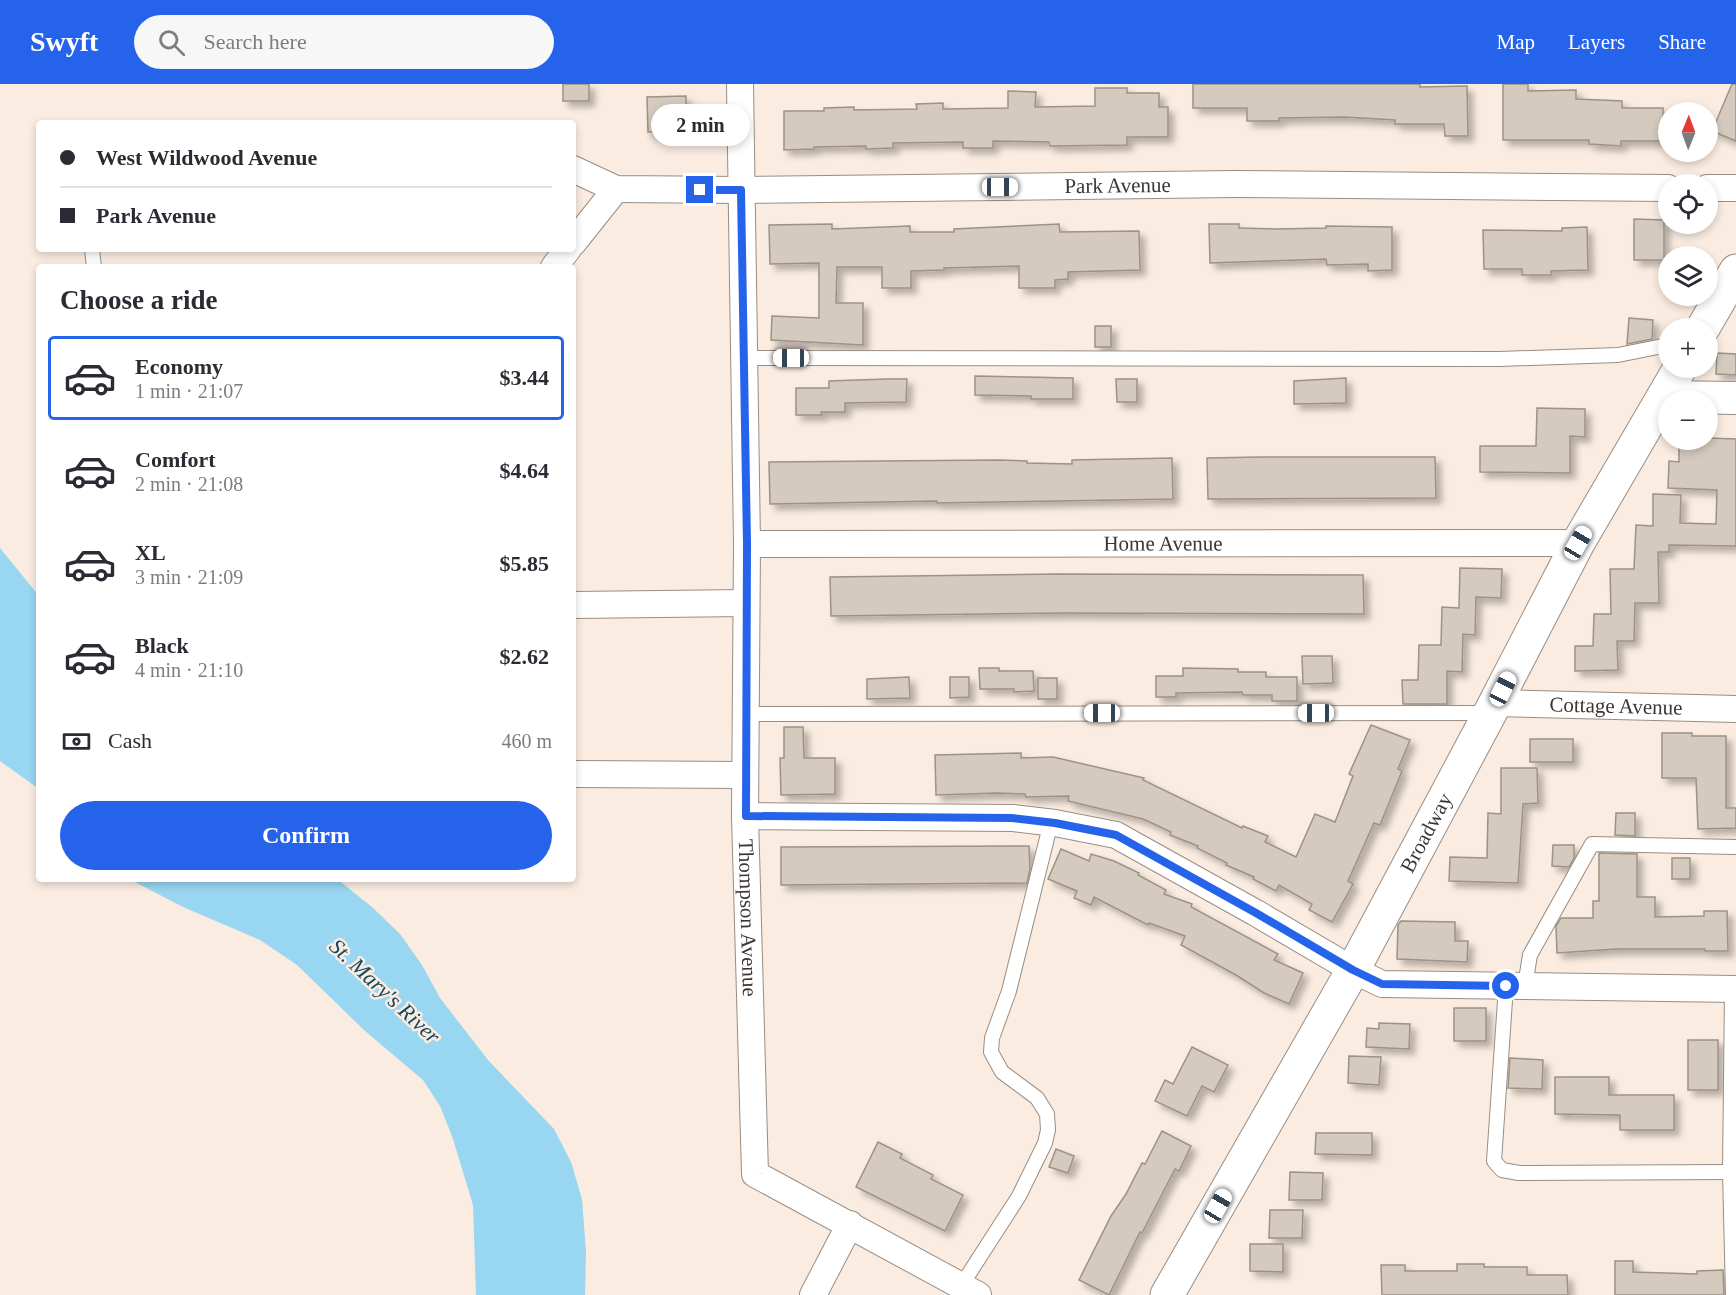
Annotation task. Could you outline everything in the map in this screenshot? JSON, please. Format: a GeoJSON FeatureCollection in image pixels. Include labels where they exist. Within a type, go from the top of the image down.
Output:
{"type":"FeatureCollection","features":[{"type":"Feature","properties":{"kind":"main road"},"geometry":{"type":"LineString","coordinates":[[1709,318],[1736,271]]}},
{"type":"Feature","properties":{"kind":"main road","name":"Broadway"},"geometry":{"type":"LineString","coordinates":[[1167,1295],[1353,970],[1578,543],[1658,406]]}},
{"type":"Feature","properties":{"kind":"street","name":"Thompson Avenue"},"geometry":{"type":"LineString","coordinates":[[740,84],[747,544],[745,775],[754,1174],[969,1290]]}},
{"type":"Feature","properties":{"kind":"street","name":"Park Avenue"},"geometry":{"type":"LineString","coordinates":[[576,170],[616,189],[741,190],[1223,184],[1658,188]]}},
{"type":"Feature","properties":{"kind":"street"},"geometry":{"type":"LineString","coordinates":[[1718,188],[1736,188]]}},
{"type":"Feature","properties":{"kind":"street"},"geometry":{"type":"LineString","coordinates":[[576,239],[616,189]]}},
{"type":"Feature","properties":{"kind":"street"},"geometry":{"type":"LineString","coordinates":[[556,264],[566,252]]}},
{"type":"Feature","properties":{"kind":"street"},"geometry":{"type":"LineString","coordinates":[[1718,398],[1736,398]]}},
{"type":"Feature","properties":{"kind":"street","name":"Home Avenue"},"geometry":{"type":"LineString","coordinates":[[747,544],[1578,543]]}},
{"type":"Feature","properties":{"kind":"street"},"geometry":{"type":"LineString","coordinates":[[576,605],[747,603]]}},
{"type":"Feature","properties":{"kind":"street","name":"Cottage Avenue"},"geometry":{"type":"LineString","coordinates":[[1493,708],[1736,709]]}},
{"type":"Feature","properties":{"kind":"street"},"geometry":{"type":"LineString","coordinates":[[576,774],[745,775]]}},
{"type":"Feature","properties":{"kind":"street"},"geometry":{"type":"LineString","coordinates":[[746,816],[1001,818],[1051,822],[1116,835],[1353,970],[1382,984],[1734,989]]}},
{"type":"Feature","properties":{"kind":"street"},"geometry":{"type":"LineString","coordinates":[[813,1295],[850,1224]]}},
{"type":"Feature","properties":{"kind":"lane"},"geometry":{"type":"LineString","coordinates":[[744,358],[1500,359],[1618,355],[1658,347]]}},
{"type":"Feature","properties":{"kind":"lane"},"geometry":{"type":"LineString","coordinates":[[746,714],[1493,708]]}},
{"type":"Feature","properties":{"kind":"lane"},"geometry":{"type":"LineString","coordinates":[[969,1290],[1019,1196],[1045,1143],[1048,1130],[1047,1114],[1037,1098],[1002,1072],[991,1052],[992,1038],[1009,991],[1051,822]]}},
{"type":"Feature","properties":{"kind":"lane"},"geometry":{"type":"LineString","coordinates":[[1730,1172],[1519,1173],[1502,1170],[1494,1161],[1516,986],[1530,955],[1592,844],[1736,847]]}},
{"type":"Feature","properties":{"kind":"lane"},"geometry":{"type":"LineString","coordinates":[[1733,1295],[1730,1172],[1734,989]]}},
{"type":"Feature","properties":{"kind":"water"},"geometry":{"type":"Polygon","coordinates":[[[0,548],[36,592],[36,787],[0,761],[0,548]]]}},
{"type":"Feature","properties":{"kind":"water","name":"St. Mary's River"},"geometry":{"type":"Polygon","coordinates":[[[135,882],[341,882],[372,907],[400,934],[422,965],[440,998],[488,1060],[554,1129],[571,1162],[582,1199],[586,1252],[585,1295],[476,1295],[473,1205],[452,1136],[440,1106],[423,1080],[364,1030],[297,965],[260,940],[183,907],[135,882]]]}},
{"type":"Feature","properties":{"kind":"building"},"geometry":{"type":"Polygon","coordinates":[[[563,84],[589,84],[589,101],[563,101],[563,84]]]}},
{"type":"Feature","properties":{"kind":"building"},"geometry":{"type":"Polygon","coordinates":[[[1193,84],[1467,86],[1468,136],[1445,136],[1444,124],[1395,124],[1395,120],[1344,117],[1247,121],[1247,108],[1193,108],[1193,84]]]}},
{"type":"Feature","properties":{"kind":"building"},"geometry":{"type":"Polygon","coordinates":[[[1503,84],[1528,84],[1528,91],[1576,90],[1576,99],[1622,101],[1622,108],[1658,108],[1658,141],[1621,141],[1621,146],[1589,144],[1589,140],[1503,140],[1503,84]]]}},
{"type":"Feature","properties":{"kind":"building"},"geometry":{"type":"Polygon","coordinates":[[[1732,84],[1736,84],[1736,141],[1718,134],[1718,117],[1732,84]]]}},
{"type":"Feature","properties":{"kind":"building"},"geometry":{"type":"Polygon","coordinates":[[[1095,88],[1127,88],[1127,93],[1159,93],[1159,107],[1168,107],[1168,137],[1127,137],[1127,145],[1050,146],[1049,142],[993,141],[993,148],[963,148],[963,142],[893,143],[893,148],[866,149],[866,146],[784,150],[784,111],[824,111],[824,108],[854,107],[854,110],[917,109],[916,104],[943,103],[943,109],[1008,108],[1008,91],[1036,92],[1035,107],[1095,106],[1095,88]]]}},
{"type":"Feature","properties":{"kind":"building"},"geometry":{"type":"Polygon","coordinates":[[[686,96],[686,131],[648,132],[647,97],[686,96]]]}},
{"type":"Feature","properties":{"kind":"building"},"geometry":{"type":"Polygon","coordinates":[[[1634,219],[1658,220],[1658,234],[1664,234],[1664,246],[1658,246],[1658,260],[1634,260],[1634,219]]]}},
{"type":"Feature","properties":{"kind":"building"},"geometry":{"type":"Polygon","coordinates":[[[832,224],[832,229],[910,226],[910,232],[954,232],[954,229],[1059,224],[1060,232],[1139,231],[1140,270],[1068,272],[1068,279],[1055,280],[1055,288],[1019,288],[1019,266],[944,268],[944,270],[911,271],[911,288],[882,288],[882,267],[837,267],[836,303],[863,303],[863,345],[771,340],[772,316],[819,318],[819,263],[770,264],[769,225],[832,224]]]}},
{"type":"Feature","properties":{"kind":"building"},"geometry":{"type":"Polygon","coordinates":[[[1209,224],[1239,224],[1239,228],[1277,229],[1326,228],[1326,226],[1392,227],[1392,270],[1368,271],[1368,264],[1327,265],[1326,259],[1210,263],[1209,224]]]}},
{"type":"Feature","properties":{"kind":"building"},"geometry":{"type":"Polygon","coordinates":[[[1587,227],[1588,270],[1551,271],[1551,275],[1522,275],[1522,269],[1484,269],[1483,230],[1562,231],[1562,228],[1587,227]]]}},
{"type":"Feature","properties":{"kind":"building"},"geometry":{"type":"Polygon","coordinates":[[[1629,318],[1653,320],[1652,339],[1627,344],[1629,318]]]}},
{"type":"Feature","properties":{"kind":"building"},"geometry":{"type":"Polygon","coordinates":[[[1095,326],[1111,326],[1111,347],[1095,347],[1095,326]]]}},
{"type":"Feature","properties":{"kind":"building"},"geometry":{"type":"Polygon","coordinates":[[[1718,353],[1736,354],[1736,375],[1718,374],[1718,353]]]}},
{"type":"Feature","properties":{"kind":"building"},"geometry":{"type":"Polygon","coordinates":[[[975,376],[1073,378],[1073,399],[975,395],[975,376]]]}},
{"type":"Feature","properties":{"kind":"building"},"geometry":{"type":"Polygon","coordinates":[[[1346,378],[1346,403],[1294,404],[1294,381],[1346,378]]]}},
{"type":"Feature","properties":{"kind":"building"},"geometry":{"type":"Polygon","coordinates":[[[907,379],[906,402],[845,403],[845,412],[796,415],[796,388],[829,388],[829,381],[907,379]]]}},
{"type":"Feature","properties":{"kind":"building"},"geometry":{"type":"Polygon","coordinates":[[[1116,379],[1137,379],[1137,402],[1117,402],[1116,379]]]}},
{"type":"Feature","properties":{"kind":"building"},"geometry":{"type":"Polygon","coordinates":[[[1537,408],[1585,409],[1585,437],[1570,436],[1570,473],[1480,472],[1480,446],[1536,446],[1537,408]]]}},
{"type":"Feature","properties":{"kind":"building"},"geometry":{"type":"Polygon","coordinates":[[[1718,438],[1736,439],[1736,546],[1669,545],[1669,552],[1658,552],[1659,603],[1635,603],[1634,641],[1617,641],[1618,670],[1575,671],[1575,646],[1593,646],[1594,614],[1611,614],[1610,569],[1634,569],[1636,525],[1653,526],[1653,494],[1681,495],[1680,523],[1716,524],[1717,490],[1668,488],[1669,461],[1679,462],[1679,450],[1718,450],[1718,438]]]}},
{"type":"Feature","properties":{"kind":"building"},"geometry":{"type":"Polygon","coordinates":[[[1435,457],[1436,498],[1208,499],[1207,458],[1435,457]]]}},
{"type":"Feature","properties":{"kind":"building"},"geometry":{"type":"Polygon","coordinates":[[[1172,458],[1173,499],[770,504],[769,462],[998,460],[1072,464],[1072,460],[1172,458]]]}},
{"type":"Feature","properties":{"kind":"building"},"geometry":{"type":"Polygon","coordinates":[[[1460,568],[1502,569],[1501,598],[1476,597],[1475,635],[1463,634],[1462,672],[1447,671],[1447,704],[1403,704],[1402,680],[1418,680],[1419,645],[1441,645],[1442,607],[1459,608],[1460,568]]]}},
{"type":"Feature","properties":{"kind":"building"},"geometry":{"type":"Polygon","coordinates":[[[1058,574],[1363,575],[1364,614],[1065,613],[831,616],[830,577],[1058,574]]]}},
{"type":"Feature","properties":{"kind":"building"},"geometry":{"type":"Polygon","coordinates":[[[1302,656],[1332,656],[1333,683],[1303,684],[1302,656]]]}},
{"type":"Feature","properties":{"kind":"building"},"geometry":{"type":"Polygon","coordinates":[[[979,668],[999,668],[999,671],[1033,671],[1034,691],[980,689],[979,668]]]}},
{"type":"Feature","properties":{"kind":"building"},"geometry":{"type":"Polygon","coordinates":[[[1183,668],[1238,669],[1238,672],[1266,672],[1266,677],[1297,677],[1297,701],[1272,701],[1272,695],[1243,695],[1242,692],[1176,693],[1176,697],[1156,697],[1156,676],[1183,676],[1183,668]]]}},
{"type":"Feature","properties":{"kind":"building"},"geometry":{"type":"Polygon","coordinates":[[[909,677],[910,698],[867,699],[867,679],[909,677]]]}},
{"type":"Feature","properties":{"kind":"building"},"geometry":{"type":"Polygon","coordinates":[[[950,677],[969,677],[969,697],[950,698],[950,677]]]}},
{"type":"Feature","properties":{"kind":"building"},"geometry":{"type":"Polygon","coordinates":[[[1038,678],[1057,678],[1057,699],[1038,699],[1038,678]]]}},
{"type":"Feature","properties":{"kind":"building"},"geometry":{"type":"Polygon","coordinates":[[[1371,725],[1410,740],[1398,769],[1402,771],[1380,825],[1374,823],[1348,881],[1353,884],[1332,922],[1309,910],[1312,904],[1279,885],[1276,891],[1253,879],[1254,877],[1226,865],[1227,863],[1197,848],[1198,846],[1170,835],[1171,832],[1143,819],[1068,801],[1069,796],[1026,797],[1025,794],[997,793],[936,795],[935,755],[1021,753],[1021,758],[1053,757],[1144,778],[1143,780],[1242,828],[1243,826],[1268,836],[1265,842],[1296,857],[1315,814],[1335,822],[1353,776],[1349,774],[1371,725]]]}},
{"type":"Feature","properties":{"kind":"building"},"geometry":{"type":"Polygon","coordinates":[[[784,727],[803,727],[804,758],[835,758],[835,794],[781,795],[780,758],[784,758],[784,727]]]}},
{"type":"Feature","properties":{"kind":"building"},"geometry":{"type":"Polygon","coordinates":[[[1662,733],[1726,736],[1726,808],[1736,808],[1736,828],[1698,829],[1696,778],[1662,778],[1662,733]]]}},
{"type":"Feature","properties":{"kind":"building"},"geometry":{"type":"Polygon","coordinates":[[[1530,739],[1573,739],[1573,762],[1530,762],[1530,739]]]}},
{"type":"Feature","properties":{"kind":"building"},"geometry":{"type":"Polygon","coordinates":[[[1501,768],[1537,768],[1538,803],[1523,804],[1518,883],[1449,881],[1450,857],[1487,858],[1488,813],[1501,814],[1501,768]]]}},
{"type":"Feature","properties":{"kind":"building"},"geometry":{"type":"Polygon","coordinates":[[[1616,813],[1635,813],[1635,836],[1615,835],[1616,813]]]}},
{"type":"Feature","properties":{"kind":"building"},"geometry":{"type":"Polygon","coordinates":[[[1553,845],[1574,845],[1574,858],[1569,867],[1552,866],[1553,845]]]}},
{"type":"Feature","properties":{"kind":"building"},"geometry":{"type":"Polygon","coordinates":[[[1029,846],[1030,869],[1027,883],[781,885],[781,847],[1029,846]]]}},
{"type":"Feature","properties":{"kind":"building"},"geometry":{"type":"Polygon","coordinates":[[[1061,849],[1089,861],[1091,854],[1114,861],[1139,873],[1138,875],[1166,890],[1164,894],[1192,904],[1191,907],[1278,954],[1274,960],[1303,973],[1289,1004],[1264,993],[1181,945],[1185,936],[1149,923],[1148,925],[1094,897],[1091,905],[1074,898],[1077,891],[1048,879],[1061,849]]]}},
{"type":"Feature","properties":{"kind":"building"},"geometry":{"type":"Polygon","coordinates":[[[1599,853],[1637,854],[1637,897],[1655,897],[1655,917],[1704,916],[1704,911],[1727,911],[1728,951],[1616,949],[1557,953],[1556,926],[1561,918],[1593,918],[1593,901],[1599,901],[1599,853]]]}},
{"type":"Feature","properties":{"kind":"building"},"geometry":{"type":"Polygon","coordinates":[[[1672,858],[1690,858],[1690,879],[1672,879],[1672,858]]]}},
{"type":"Feature","properties":{"kind":"building"},"geometry":{"type":"Polygon","coordinates":[[[1401,921],[1455,922],[1455,941],[1468,941],[1467,962],[1397,959],[1398,925],[1401,921]]]}},
{"type":"Feature","properties":{"kind":"building"},"geometry":{"type":"Polygon","coordinates":[[[1454,1008],[1486,1008],[1486,1041],[1454,1041],[1454,1008]]]}},
{"type":"Feature","properties":{"kind":"building"},"geometry":{"type":"Polygon","coordinates":[[[1379,1023],[1410,1024],[1409,1049],[1366,1047],[1367,1028],[1379,1029],[1379,1023]]]}},
{"type":"Feature","properties":{"kind":"building"},"geometry":{"type":"Polygon","coordinates":[[[1688,1040],[1718,1040],[1718,1090],[1688,1090],[1688,1040]]]}},
{"type":"Feature","properties":{"kind":"building"},"geometry":{"type":"Polygon","coordinates":[[[1192,1047],[1228,1065],[1214,1092],[1202,1086],[1187,1116],[1155,1101],[1165,1080],[1173,1084],[1192,1047]]]}},
{"type":"Feature","properties":{"kind":"building"},"geometry":{"type":"Polygon","coordinates":[[[1349,1056],[1381,1057],[1379,1085],[1348,1083],[1349,1056]]]}},
{"type":"Feature","properties":{"kind":"building"},"geometry":{"type":"Polygon","coordinates":[[[1510,1058],[1543,1060],[1542,1089],[1508,1088],[1510,1058]]]}},
{"type":"Feature","properties":{"kind":"building"},"geometry":{"type":"Polygon","coordinates":[[[1555,1077],[1609,1077],[1609,1095],[1674,1095],[1674,1130],[1620,1130],[1620,1115],[1555,1114],[1555,1077]]]}},
{"type":"Feature","properties":{"kind":"building"},"geometry":{"type":"Polygon","coordinates":[[[1162,1131],[1191,1146],[1179,1171],[1175,1169],[1142,1233],[1140,1232],[1109,1295],[1079,1280],[1111,1216],[1126,1194],[1142,1163],[1145,1164],[1162,1131]]]}},
{"type":"Feature","properties":{"kind":"building"},"geometry":{"type":"Polygon","coordinates":[[[1316,1133],[1372,1133],[1372,1155],[1315,1154],[1316,1133]]]}},
{"type":"Feature","properties":{"kind":"building"},"geometry":{"type":"Polygon","coordinates":[[[878,1142],[902,1154],[900,1158],[933,1175],[931,1179],[963,1195],[945,1231],[856,1187],[878,1142]]]}},
{"type":"Feature","properties":{"kind":"building"},"geometry":{"type":"Polygon","coordinates":[[[1056,1149],[1074,1156],[1068,1173],[1049,1167],[1056,1149]]]}},
{"type":"Feature","properties":{"kind":"building"},"geometry":{"type":"Polygon","coordinates":[[[1290,1172],[1323,1173],[1322,1200],[1289,1200],[1290,1172]]]}},
{"type":"Feature","properties":{"kind":"building"},"geometry":{"type":"Polygon","coordinates":[[[1270,1210],[1303,1210],[1302,1238],[1269,1238],[1270,1210]]]}},
{"type":"Feature","properties":{"kind":"building"},"geometry":{"type":"Polygon","coordinates":[[[1250,1244],[1283,1244],[1283,1272],[1250,1271],[1250,1244]]]}},
{"type":"Feature","properties":{"kind":"building"},"geometry":{"type":"Polygon","coordinates":[[[1615,1261],[1633,1261],[1633,1272],[1697,1274],[1697,1271],[1723,1270],[1724,1295],[1615,1295],[1615,1261]]]}},
{"type":"Feature","properties":{"kind":"building"},"geometry":{"type":"Polygon","coordinates":[[[1457,1264],[1484,1264],[1484,1267],[1527,1267],[1527,1275],[1567,1275],[1568,1295],[1382,1295],[1381,1265],[1405,1265],[1405,1271],[1457,1271],[1457,1264]]]}},
{"type":"Feature","properties":{"kind":"route"},"geometry":{"type":"LineString","coordinates":[[700,190],[741,190],[747,544],[746,816],[1012,818],[1055,823],[1116,835],[1353,970],[1382,984],[1506,986]]}}]}
